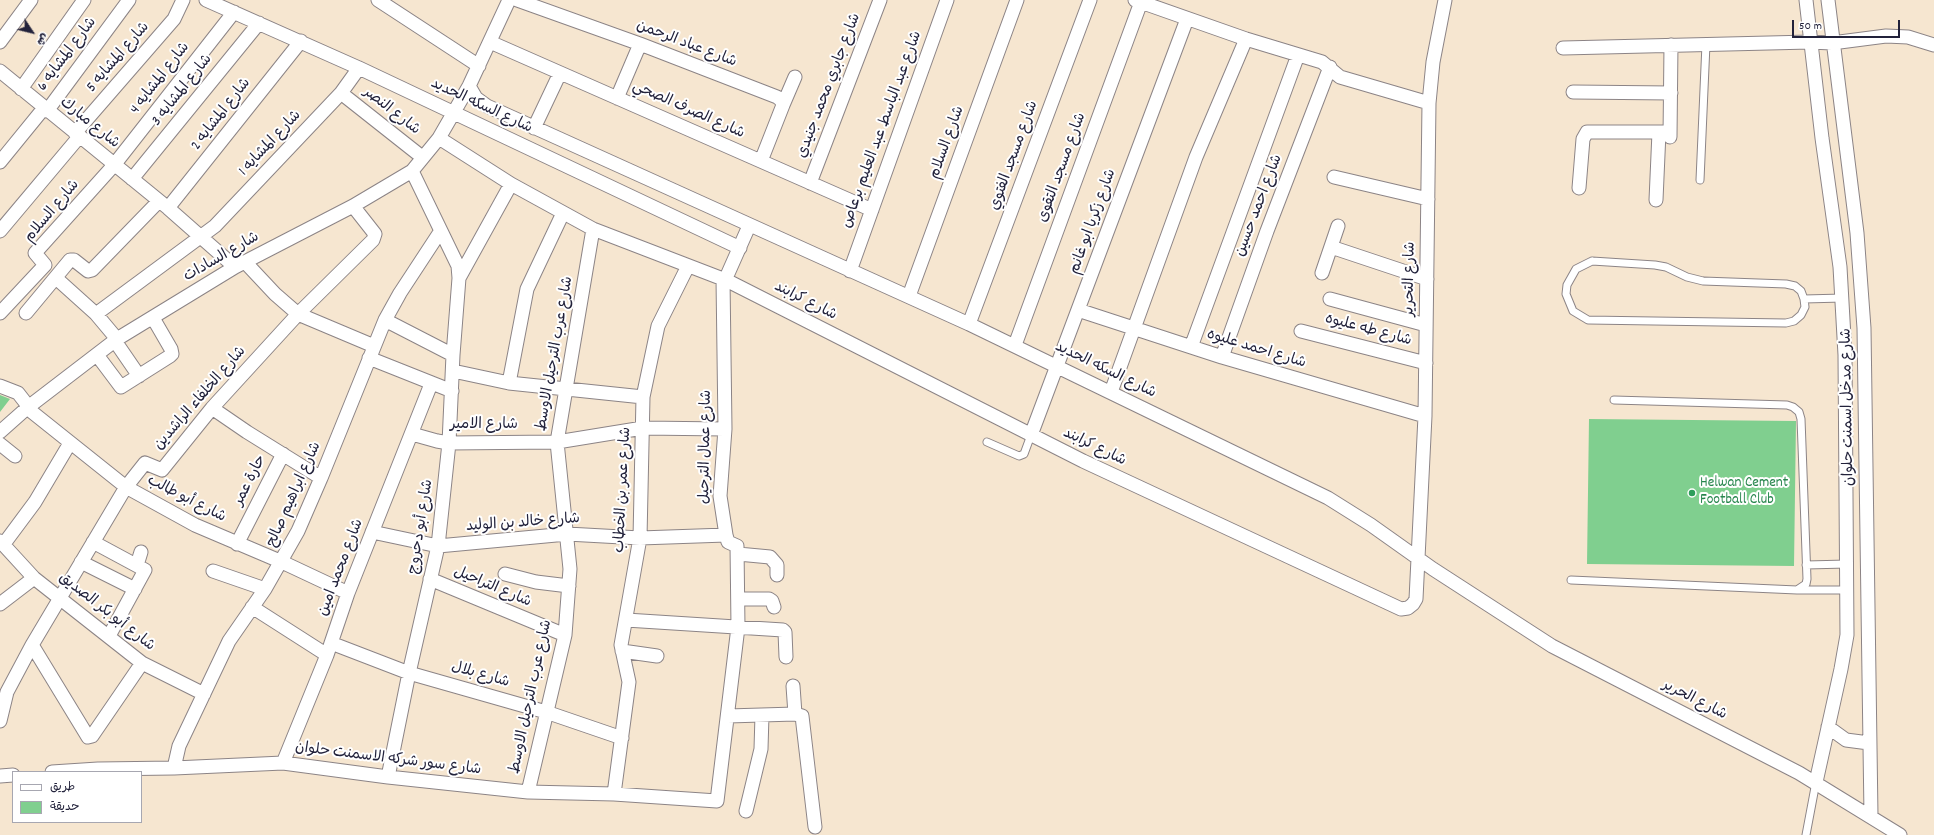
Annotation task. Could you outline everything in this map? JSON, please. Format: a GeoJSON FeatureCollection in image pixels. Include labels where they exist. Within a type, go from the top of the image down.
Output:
{"type":"FeatureCollection","features":[{"type":"Feature","properties":{"kind":"street"},"geometry":{"type":"LineString","coordinates":[[0,42],[31,0]]}},
{"type":"Feature","properties":{"kind":"street"},"geometry":{"type":"LineString","coordinates":[[21,89],[84,0]]}},
{"type":"Feature","properties":{"kind":"street","name":"شارع المشايه 6"},"geometry":{"type":"LineString","coordinates":[[0,162],[46,109],[129,0]]}},
{"type":"Feature","properties":{"kind":"street","name":"شارع المشايه 5"},"geometry":{"type":"LineString","coordinates":[[0,231],[77,135],[174,19],[183,0]]}},
{"type":"Feature","properties":{"kind":"street","name":"شارع السكه الحديد"},"geometry":{"type":"LineString","coordinates":[[206,0],[360,68],[740,248]]}},
{"type":"Feature","properties":{"kind":"street"},"geometry":{"type":"LineString","coordinates":[[378,0],[479,66]]}},
{"type":"Feature","properties":{"kind":"street","name":"شارع السادات"},"geometry":{"type":"LineString","coordinates":[[0,432],[27,408],[116,340],[240,265],[353,206],[412,171],[439,138],[469,86],[509,0]]}},
{"type":"Feature","properties":{"kind":"street","name":"شارع عباد الرحمن"},"geometry":{"type":"LineString","coordinates":[[517,0],[640,44],[777,97],[781,100],[783,105]]}},
{"type":"Feature","properties":{"kind":"street","name":"شارع جابري محمد جنيدي"},"geometry":{"type":"LineString","coordinates":[[810,183],[880,0]]}},
{"type":"Feature","properties":{"kind":"street","name":"شارع عبد الباسط عبد العليم برعاص"},"geometry":{"type":"LineString","coordinates":[[850,271],[947,0]]}},
{"type":"Feature","properties":{"kind":"street","name":"شارع السلام"},"geometry":{"type":"LineString","coordinates":[[909,296],[1017,0]]}},
{"type":"Feature","properties":{"kind":"street","name":"شارع مسجد الفتوي"},"geometry":{"type":"LineString","coordinates":[[969,324],[1090,0]]}},
{"type":"Feature","properties":{"kind":"street","name":"شارع التحرير"},"geometry":{"type":"LineString","coordinates":[[1418,559],[1425,416],[1429,103],[1433,62],[1445,0]]}},
{"type":"Feature","properties":{"kind":"street","name":"شارع مدخل اسمنت حلوان"},"geometry":{"type":"LineString","coordinates":[[1806,0],[1810,42],[1843,298],[1847,564],[1845,651],[1816,782]]}},
{"type":"Feature","properties":{"kind":"street","name":"شارع مدخل اسمنت حلوان"},"geometry":{"type":"LineString","coordinates":[[1828,0],[1832,43],[1857,233],[1863,297],[1866,359],[1869,743],[1871,816]]}},
{"type":"Feature","properties":{"kind":"street"},"geometry":{"type":"LineString","coordinates":[[1138,1],[1187,20],[1322,62],[1330,67],[1340,77],[1429,103]]}},
{"type":"Feature","properties":{"kind":"street","name":"شارع مسجد التقوى"},"geometry":{"type":"LineString","coordinates":[[1015,345],[1138,1]]}},
{"type":"Feature","properties":{"kind":"street","name":"شارع المشايه 4"},"geometry":{"type":"LineString","coordinates":[[114,165],[234,12]]}},
{"type":"Feature","properties":{"kind":"street","name":"شارع زكريا ابو غانم"},"geometry":{"type":"LineString","coordinates":[[1031,435],[1187,20]]}},
{"type":"Feature","properties":{"kind":"street","name":"شارع المشايه 3"},"geometry":{"type":"LineString","coordinates":[[132,179],[259,23]]}},
{"type":"Feature","properties":{"kind":"street"},"geometry":{"type":"LineString","coordinates":[[1563,48],[1810,42],[1832,43],[1886,36],[1908,37],[1934,45]]}},
{"type":"Feature","properties":{"kind":"street"},"geometry":{"type":"LineString","coordinates":[[1111,392],[1196,157],[1246,39]]}},
{"type":"Feature","properties":{"kind":"street","name":"شارع المشايه 2"},"geometry":{"type":"LineString","coordinates":[[164,205],[301,41]]}},
{"type":"Feature","properties":{"kind":"street","name":"شارع الصرف الصحي"},"geometry":{"type":"LineString","coordinates":[[490,42],[872,210]]}},
{"type":"Feature","properties":{"kind":"street"},"geometry":{"type":"LineString","coordinates":[[617,98],[640,44]]}},
{"type":"Feature","properties":{"kind":"street"},"geometry":{"type":"LineString","coordinates":[[1656,200],[1671,93],[1672,45]]}},
{"type":"Feature","properties":{"kind":"street"},"geometry":{"type":"LineString","coordinates":[[1191,347],[1298,55]]}},
{"type":"Feature","properties":{"kind":"street","name":"شارع احمد حسين"},"geometry":{"type":"LineString","coordinates":[[1222,357],[1267,231],[1330,67]]}},
{"type":"Feature","properties":{"kind":"street","name":"شارع المشايه 1"},"geometry":{"type":"LineString","coordinates":[[96,314],[222,220],[341,93],[360,68]]}},
{"type":"Feature","properties":{"kind":"street"},"geometry":{"type":"LineString","coordinates":[[534,128],[560,72]]}},
{"type":"Feature","properties":{"kind":"street","name":"شارع مبارك"},"geometry":{"type":"LineString","coordinates":[[2,76],[46,109],[164,205],[200,237],[240,265],[298,314],[431,384],[452,391]]}},
{"type":"Feature","properties":{"kind":"street"},"geometry":{"type":"LineString","coordinates":[[761,161],[795,77]]}},
{"type":"Feature","properties":{"kind":"street","name":"شارع السكه الحديد"},"geometry":{"type":"LineString","coordinates":[[469,86],[476,98],[487,106],[749,226],[909,296],[1015,345],[1328,498],[1433,569]]}},
{"type":"Feature","properties":{"kind":"street"},"geometry":{"type":"LineString","coordinates":[[1573,92],[1671,93]]}},
{"type":"Feature","properties":{"kind":"street","name":"شارع النصر"},"geometry":{"type":"LineString","coordinates":[[341,93],[422,157]]}},
{"type":"Feature","properties":{"kind":"street"},"geometry":{"type":"LineString","coordinates":[[1579,188],[1583,139],[1587,132],[1666,134]]}},
{"type":"Feature","properties":{"kind":"street"},"geometry":{"type":"LineString","coordinates":[[439,138],[511,184],[593,229],[724,279],[740,248],[749,226]]}},
{"type":"Feature","properties":{"kind":"street","name":"شارع السلام"},"geometry":{"type":"LineString","coordinates":[[0,314],[45,265],[35,254],[114,165]]}},
{"type":"Feature","properties":{"kind":"street","name":"شارع أبو دحروج"},"geometry":{"type":"LineString","coordinates":[[388,777],[409,673],[438,546],[449,443],[453,355],[459,278],[458,266],[440,232],[412,171]]}},
{"type":"Feature","properties":{"kind":"street"},"geometry":{"type":"LineString","coordinates":[[1334,177],[1428,199]]}},
{"type":"Feature","properties":{"kind":"street","name":"شارع أبو دحروج"},"geometry":{"type":"LineString","coordinates":[[459,278],[511,184]]}},
{"type":"Feature","properties":{"kind":"street"},"geometry":{"type":"LineString","coordinates":[[26,313],[70,260],[74,260],[88,271],[92,270],[164,205]]}},
{"type":"Feature","properties":{"kind":"street","name":"شارع الخلفاء الراشدين"},"geometry":{"type":"LineString","coordinates":[[0,721],[4,690],[126,487],[145,463],[162,470],[212,408],[298,314],[374,237],[373,231],[353,206]]}},
{"type":"Feature","properties":{"kind":"street"},"geometry":{"type":"LineString","coordinates":[[509,383],[527,289],[563,213]]}},
{"type":"Feature","properties":{"kind":"street"},"geometry":{"type":"LineString","coordinates":[[1322,273],[1338,226]]}},
{"type":"Feature","properties":{"kind":"street","name":"شارع عرب الترحيل الاوسط"},"geometry":{"type":"LineString","coordinates":[[528,792],[565,635],[570,569],[557,442],[593,229]]}},
{"type":"Feature","properties":{"kind":"street","name":"شارع ابراهيم صالح"},"geometry":{"type":"LineString","coordinates":[[174,768],[179,746],[229,641],[282,562],[298,531],[322,478],[385,320],[400,293],[440,232]]}},
{"type":"Feature","properties":{"kind":"street"},"geometry":{"type":"LineString","coordinates":[[1331,247],[1427,278]]}},
{"type":"Feature","properties":{"kind":"street","name":"شارع عمر بن الخطاب"},"geometry":{"type":"LineString","coordinates":[[614,794],[629,682],[622,651],[640,538],[643,397],[658,326],[688,266]]}},
{"type":"Feature","properties":{"kind":"street"},"geometry":{"type":"LineString","coordinates":[[56,278],[96,314],[116,340],[139,376]]}},
{"type":"Feature","properties":{"kind":"street","name":"شارع عمال الترحيل"},"geometry":{"type":"LineString","coordinates":[[724,279],[724,429],[720,496],[726,535]]}},
{"type":"Feature","properties":{"kind":"street","name":"شارع كرابند"},"geometry":{"type":"LineString","coordinates":[[724,279],[1082,462],[1401,609],[1408,608],[1413,604],[1416,598],[1418,559]]}},
{"type":"Feature","properties":{"kind":"street"},"geometry":{"type":"LineString","coordinates":[[1843,298],[1863,297]]}},
{"type":"Feature","properties":{"kind":"street"},"geometry":{"type":"LineString","coordinates":[[1330,299],[1426,325]]}},
{"type":"Feature","properties":{"kind":"street","name":"شارع احمد عليوه"},"geometry":{"type":"LineString","coordinates":[[1078,310],[1222,357],[1425,416]]}},
{"type":"Feature","properties":{"kind":"street"},"geometry":{"type":"LineString","coordinates":[[97,355],[120,387],[139,376],[172,354],[171,349],[153,318]]}},
{"type":"Feature","properties":{"kind":"street"},"geometry":{"type":"LineString","coordinates":[[385,320],[453,355]]}},
{"type":"Feature","properties":{"kind":"street","name":"شارع طه عليوه"},"geometry":{"type":"LineString","coordinates":[[1301,331],[1426,363]]}},
{"type":"Feature","properties":{"kind":"street"},"geometry":{"type":"LineString","coordinates":[[453,372],[509,383],[643,397]]}},
{"type":"Feature","properties":{"kind":"street","name":"شارع محمد امين"},"geometry":{"type":"LineString","coordinates":[[283,763],[329,649],[348,593],[431,384]]}},
{"type":"Feature","properties":{"kind":"street","name":"شارع أبو طالب"},"geometry":{"type":"LineString","coordinates":[[0,386],[18,393],[25,402],[27,408],[126,487],[195,525],[282,562],[348,593]]}},
{"type":"Feature","properties":{"kind":"street"},"geometry":{"type":"LineString","coordinates":[[212,408],[247,432],[322,478]]}},
{"type":"Feature","properties":{"kind":"street","name":"شارع الامير"},"geometry":{"type":"LineString","coordinates":[[412,434],[437,442],[449,443],[557,442],[643,428],[724,429]]}},
{"type":"Feature","properties":{"kind":"street"},"geometry":{"type":"LineString","coordinates":[[2,543],[35,502],[70,443]]}},
{"type":"Feature","properties":{"kind":"street"},"geometry":{"type":"LineString","coordinates":[[0,444],[15,456]]}},
{"type":"Feature","properties":{"kind":"street","name":"حارة عمر"},"geometry":{"type":"LineString","coordinates":[[237,544],[283,454]]}},
{"type":"Feature","properties":{"kind":"street","name":"شارع خالد بن الوليد"},"geometry":{"type":"LineString","coordinates":[[372,532],[438,546],[567,534],[640,538],[726,535]]}},
{"type":"Feature","properties":{"kind":"street"},"geometry":{"type":"LineString","coordinates":[[726,535],[728,542],[737,545],[738,554],[738,627],[728,716],[795,714],[803,718],[815,827]]}},
{"type":"Feature","properties":{"kind":"street"},"geometry":{"type":"LineString","coordinates":[[93,542],[145,570],[109,636]]}},
{"type":"Feature","properties":{"kind":"street","name":"شارع أبو بكر الصديق"},"geometry":{"type":"LineString","coordinates":[[2,543],[34,578],[142,662],[204,694]]}},
{"type":"Feature","properties":{"kind":"street"},"geometry":{"type":"LineString","coordinates":[[137,565],[141,552]]}},
{"type":"Feature","properties":{"kind":"street"},"geometry":{"type":"LineString","coordinates":[[738,554],[770,557],[775,560],[777,565],[777,575]]}},
{"type":"Feature","properties":{"kind":"street"},"geometry":{"type":"LineString","coordinates":[[81,562],[135,589]]}},
{"type":"Feature","properties":{"kind":"street","name":"شارع الحرير"},"geometry":{"type":"LineString","coordinates":[[1433,569],[1552,646],[1816,782],[1900,835]]}},
{"type":"Feature","properties":{"kind":"street"},"geometry":{"type":"LineString","coordinates":[[213,571],[265,589]]}},
{"type":"Feature","properties":{"kind":"street"},"geometry":{"type":"LineString","coordinates":[[505,574],[536,582],[569,586]]}},
{"type":"Feature","properties":{"kind":"street"},"geometry":{"type":"LineString","coordinates":[[0,604],[34,578]]}},
{"type":"Feature","properties":{"kind":"street","name":"شارع التراحيل"},"geometry":{"type":"LineString","coordinates":[[430,579],[565,635]]}},
{"type":"Feature","properties":{"kind":"street"},"geometry":{"type":"LineString","coordinates":[[738,599],[769,599],[774,607]]}},
{"type":"Feature","properties":{"kind":"street","name":"شارع بلال"},"geometry":{"type":"LineString","coordinates":[[252,607],[329,649],[546,712],[622,738]]}},
{"type":"Feature","properties":{"kind":"street"},"geometry":{"type":"LineString","coordinates":[[626,620],[784,630],[786,657]]}},
{"type":"Feature","properties":{"kind":"street"},"geometry":{"type":"LineString","coordinates":[[32,645],[88,737],[92,736],[142,662]]}},
{"type":"Feature","properties":{"kind":"street"},"geometry":{"type":"LineString","coordinates":[[622,651],[657,656]]}},
{"type":"Feature","properties":{"kind":"street"},"geometry":{"type":"LineString","coordinates":[[793,686],[795,714]]}},
{"type":"Feature","properties":{"kind":"street"},"geometry":{"type":"LineString","coordinates":[[746,811],[760,749],[762,715]]}},
{"type":"Feature","properties":{"kind":"street","name":"شارع سور شركه الاسمنت حلوان"},"geometry":{"type":"LineString","coordinates":[[67,771],[283,763],[388,777],[528,792],[614,794],[715,802],[718,799],[728,716]]}},
{"type":"Feature","properties":{"kind":"street"},"geometry":{"type":"LineString","coordinates":[[1828,727],[1846,740],[1869,743]]}},
{"type":"Feature","properties":{"kind":"street"},"geometry":{"type":"LineString","coordinates":[[0,776],[12,775]]}},
{"type":"Feature","properties":{"kind":"lane"},"geometry":{"type":"LineString","coordinates":[[1700,180],[1706,44]]}},
{"type":"Feature","properties":{"kind":"lane"},"geometry":{"type":"LineString","coordinates":[[1592,261],[1660,266],[1703,282],[1786,284],[1794,286],[1801,291],[1804,299],[1804,307],[1801,315],[1794,321],[1786,323],[1588,320],[1573,311],[1566,294],[1570,276],[1580,266],[1592,261]]}},
{"type":"Feature","properties":{"kind":"lane"},"geometry":{"type":"LineString","coordinates":[[1804,299],[1843,298]]}},
{"type":"Feature","properties":{"kind":"lane"},"geometry":{"type":"LineString","coordinates":[[1614,400],[1787,405],[1793,407],[1798,412],[1800,419],[1806,584],[1797,590]]}},
{"type":"Feature","properties":{"kind":"lane"},"geometry":{"type":"LineString","coordinates":[[987,442],[1019,456],[1024,454],[1031,435]]}},
{"type":"Feature","properties":{"kind":"lane"},"geometry":{"type":"LineString","coordinates":[[1806,565],[1847,564]]}},
{"type":"Feature","properties":{"kind":"lane"},"geometry":{"type":"LineString","coordinates":[[1571,580],[1797,590],[1847,590]]}},
{"type":"Feature","properties":{"kind":"lane"},"geometry":{"type":"LineString","coordinates":[[1806,835],[1816,782]]}},
{"type":"Feature","properties":{"kind":"green space"},"geometry":{"type":"Polygon","coordinates":[[[0,395],[10,399],[0,412],[0,395]]]}},
{"type":"Feature","properties":{"kind":"green space","name":"Helwan Cement Football Club"},"geometry":{"type":"Polygon","coordinates":[[[1589,419],[1796,421],[1794,566],[1587,564],[1589,419]]]}},
{"type":"Feature","properties":{"kind":"place","name":"Helwan Cement Football Club"},"geometry":{"type":"Point","coordinates":[1692,493]}}]}
